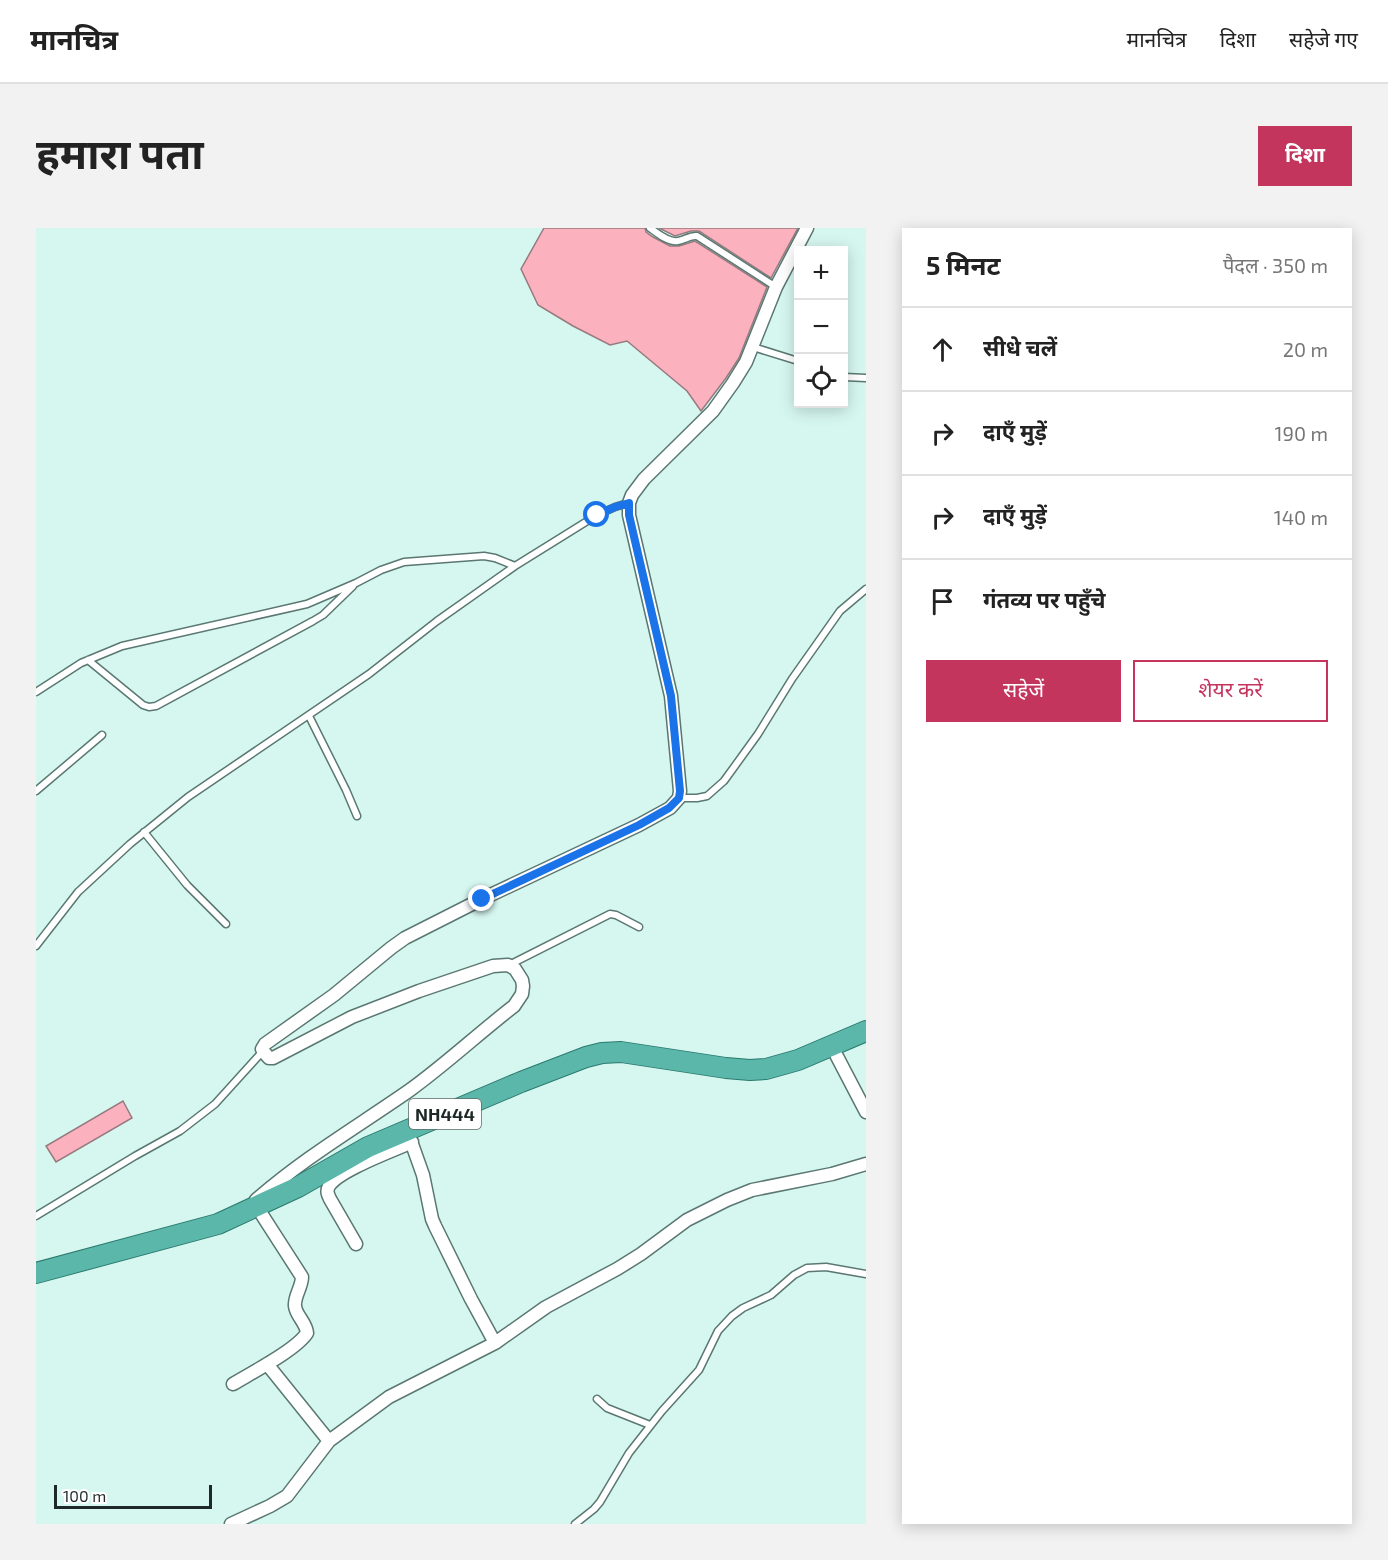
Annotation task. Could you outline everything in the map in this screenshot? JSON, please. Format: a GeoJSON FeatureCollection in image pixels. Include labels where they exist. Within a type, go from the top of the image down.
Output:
{"type":"FeatureCollection","features":[{"type":"Feature","properties":{"kind":"highway","name":"NH444"},"geometry":{"type":"LineString","coordinates":[[36,1273],[218,1224],[298,1187],[368,1147],[409,1136],[564,1064],[586,1057],[602,1053],[630,1053],[692,1064],[750,1070],[782,1065],[866,1031]]}},
{"type":"Feature","properties":{"kind":"street"},"geometry":{"type":"LineString","coordinates":[[232,1384],[267,1364],[307,1333],[295,1307],[302,1277],[249,1211],[276,1183],[300,1164],[409,1090],[514,1006],[522,994],[522,980],[515,969],[508,965],[493,966],[352,1017],[273,1058],[269,1058],[263,1052],[265,1044],[334,995],[405,938],[639,825],[669,808],[679,798],[671,696],[629,515],[629,503],[644,478],[722,400],[746,362],[776,287],[807,228]]}},
{"type":"Feature","properties":{"kind":"street"},"geometry":{"type":"LineString","coordinates":[[831,1045],[866,1112]]}},
{"type":"Feature","properties":{"kind":"street"},"geometry":{"type":"LineString","coordinates":[[356,1244],[330,1199],[328,1188],[343,1174],[409,1136],[423,1175],[432,1219],[495,1342]]}},
{"type":"Feature","properties":{"kind":"street"},"geometry":{"type":"LineString","coordinates":[[231,1524],[287,1496],[329,1441],[389,1397],[495,1342],[546,1307],[626,1264],[701,1212],[752,1191],[832,1174],[866,1164]]}},
{"type":"Feature","properties":{"kind":"street"},"geometry":{"type":"LineString","coordinates":[[267,1364],[329,1441]]}},
{"type":"Feature","properties":{"kind":"lane"},"geometry":{"type":"LineString","coordinates":[[650,228],[675,242],[695,235],[776,287]]}},
{"type":"Feature","properties":{"kind":"lane"},"geometry":{"type":"LineString","coordinates":[[752,346],[794,360]]}},
{"type":"Feature","properties":{"kind":"lane"},"geometry":{"type":"LineString","coordinates":[[848,377],[866,378]]}},
{"type":"Feature","properties":{"kind":"lane"},"geometry":{"type":"LineString","coordinates":[[36,946],[78,892],[144,832],[188,797],[369,674],[437,621],[515,566],[597,515],[629,503]]}},
{"type":"Feature","properties":{"kind":"lane"},"geometry":{"type":"LineString","coordinates":[[36,692],[88,660],[122,646],[307,604],[404,562],[484,556],[515,566]]}},
{"type":"Feature","properties":{"kind":"lane"},"geometry":{"type":"LineString","coordinates":[[88,660],[143,705],[156,706],[313,621],[356,583]]}},
{"type":"Feature","properties":{"kind":"lane"},"geometry":{"type":"LineString","coordinates":[[679,798],[707,796],[724,781],[840,610],[866,590]]}},
{"type":"Feature","properties":{"kind":"lane"},"geometry":{"type":"LineString","coordinates":[[309,716],[357,816]]}},
{"type":"Feature","properties":{"kind":"lane"},"geometry":{"type":"LineString","coordinates":[[36,791],[102,735]]}},
{"type":"Feature","properties":{"kind":"lane"},"geometry":{"type":"LineString","coordinates":[[144,832],[187,885],[226,924]]}},
{"type":"Feature","properties":{"kind":"lane"},"geometry":{"type":"LineString","coordinates":[[508,965],[610,914],[639,927]]}},
{"type":"Feature","properties":{"kind":"lane"},"geometry":{"type":"LineString","coordinates":[[36,1216],[180,1131],[215,1104],[263,1052]]}},
{"type":"Feature","properties":{"kind":"lane"},"geometry":{"type":"LineString","coordinates":[[575,1524],[600,1502],[629,1453],[650,1425],[699,1371],[718,1331],[738,1312],[771,1295],[794,1275],[807,1268],[826,1267],[866,1274]]}},
{"type":"Feature","properties":{"kind":"lane"},"geometry":{"type":"LineString","coordinates":[[597,1399],[607,1408],[650,1425]]}},
{"type":"Feature","properties":{"kind":"building"},"geometry":{"type":"Polygon","coordinates":[[[544,228],[645,228],[646,232],[670,246],[695,241],[767,287],[739,358],[701,411],[687,391],[627,341],[610,345],[538,305],[521,269],[544,228]]]}},
{"type":"Feature","properties":{"kind":"building"},"geometry":{"type":"Polygon","coordinates":[[[659,228],[798,228],[771,278],[699,231],[675,236],[659,228]]]}},
{"type":"Feature","properties":{"kind":"building"},"geometry":{"type":"Polygon","coordinates":[[[123,1101],[132,1118],[56,1162],[46,1146],[123,1101]]]}},
{"type":"Feature","properties":{"kind":"route"},"geometry":{"type":"LineString","coordinates":[[482,899],[639,825],[669,808],[679,798],[671,696],[629,515],[629,503],[597,515]]}}]}
